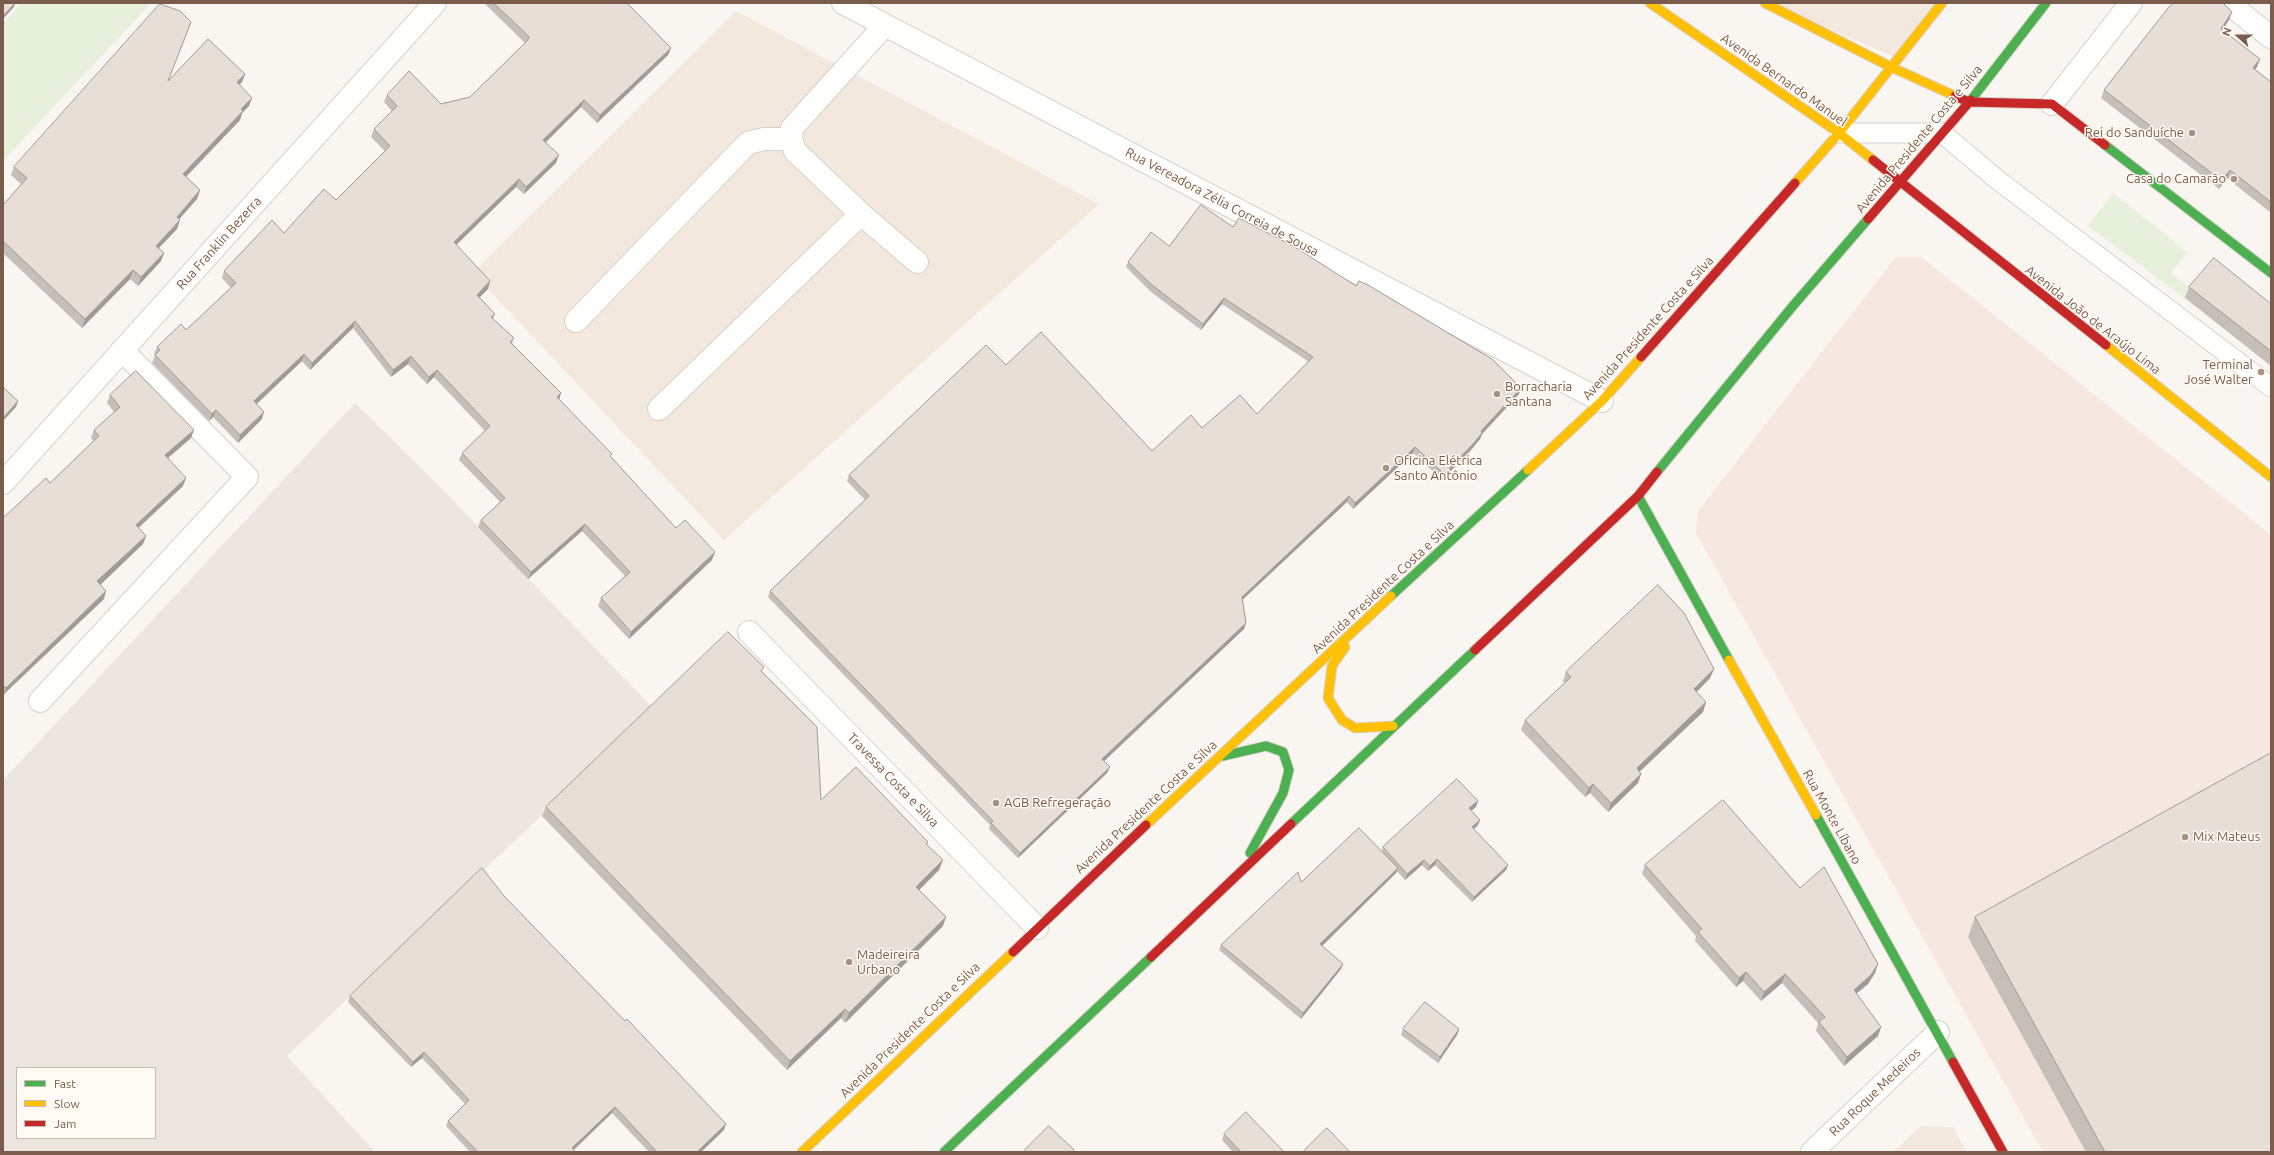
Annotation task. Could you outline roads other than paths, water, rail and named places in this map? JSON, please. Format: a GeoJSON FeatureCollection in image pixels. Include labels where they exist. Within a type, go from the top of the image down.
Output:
{"type":"FeatureCollection","features":[{"type":"Feature","properties":{"kind":"main road","name":"Avenida Bernardo Manuel"},"geometry":{"type":"LineString","coordinates":[[1650,3],[1840,133],[1899,183]]}},
{"type":"Feature","properties":{"kind":"main road"},"geometry":{"type":"LineString","coordinates":[[1765,3],[1890,67],[1969,102],[2052,104],[2271,273]]}},
{"type":"Feature","properties":{"kind":"main road","name":"Avenida Presidente Costa e Silva"},"geometry":{"type":"LineString","coordinates":[[802,1152],[1218,757],[1602,401],[1840,133],[1890,67],[1942,3]]}},
{"type":"Feature","properties":{"kind":"main road","name":"Avenida Presidente Costa e Silva"},"geometry":{"type":"LineString","coordinates":[[944,1152],[1638,496],[1792,307],[1969,102],[2046,3]]}},
{"type":"Feature","properties":{"kind":"main road","name":"Avenida João de Araújo Lima"},"geometry":{"type":"LineString","coordinates":[[1899,183],[2271,477]]}},
{"type":"Feature","properties":{"kind":"main road","name":"Rua Monte Líbano"},"geometry":{"type":"LineString","coordinates":[[1638,496],[1938,1032],[2003,1152]]}},
{"type":"Feature","properties":{"kind":"main road"},"geometry":{"type":"LineString","coordinates":[[1360,625],[1332,666],[1328,698],[1342,720],[1355,728],[1394,726]]}},
{"type":"Feature","properties":{"kind":"main road"},"geometry":{"type":"LineString","coordinates":[[1218,757],[1250,748],[1266,746],[1283,752],[1289,770],[1283,793],[1241,870]]}},
{"type":"Feature","properties":{"kind":"street","name":"Rua Franklin Bezerra"},"geometry":{"type":"LineString","coordinates":[[3,483],[435,3]]}},
{"type":"Feature","properties":{"kind":"street","name":"Rua Vereadora Zélia Correia de Sousa"},"geometry":{"type":"LineString","coordinates":[[843,3],[1602,401]]}},
{"type":"Feature","properties":{"kind":"street"},"geometry":{"type":"LineString","coordinates":[[2052,104],[2131,3]]}},
{"type":"Feature","properties":{"kind":"street"},"geometry":{"type":"LineString","coordinates":[[2228,3],[2271,37]]}},
{"type":"Feature","properties":{"kind":"street"},"geometry":{"type":"LineString","coordinates":[[885,25],[792,128],[791,139],[795,151],[861,214],[917,262]]}},
{"type":"Feature","properties":{"kind":"street"},"geometry":{"type":"LineString","coordinates":[[576,321],[748,143],[764,139],[791,139]]}},
{"type":"Feature","properties":{"kind":"street"},"geometry":{"type":"LineString","coordinates":[[659,409],[861,214]]}},
{"type":"Feature","properties":{"kind":"street"},"geometry":{"type":"LineString","coordinates":[[40,701],[247,477],[122,350]]}},
{"type":"Feature","properties":{"kind":"street","name":"Travessa Costa e Silva"},"geometry":{"type":"LineString","coordinates":[[749,632],[1037,928]]}},
{"type":"Feature","properties":{"kind":"street","name":"Rua Roque Medeiros"},"geometry":{"type":"LineString","coordinates":[[1812,1152],[1938,1032]]}},
{"type":"Feature","properties":{"kind":"lane"},"geometry":{"type":"LineString","coordinates":[[1840,133],[1942,134],[1999,181],[2271,387]]}},
{"type":"Feature","properties":{"kind":"place","name":"Rei do Sanduíche"},"geometry":{"type":"Point","coordinates":[2192,133]}},
{"type":"Feature","properties":{"kind":"place","name":"Casa do Camarão"},"geometry":{"type":"Point","coordinates":[2234,179]}},
{"type":"Feature","properties":{"kind":"place","name":"Terminal José Walter"},"geometry":{"type":"Point","coordinates":[2261,372]}},
{"type":"Feature","properties":{"kind":"place","name":"Borracharia Santana"},"geometry":{"type":"Point","coordinates":[1497,394]}},
{"type":"Feature","properties":{"kind":"place","name":"Oficina Elétrica Santo Antônio"},"geometry":{"type":"Point","coordinates":[1386,468]}},
{"type":"Feature","properties":{"kind":"place","name":"AGB Refregeração"},"geometry":{"type":"Point","coordinates":[996,803]}},
{"type":"Feature","properties":{"kind":"place","name":"Mix Mateus"},"geometry":{"type":"Point","coordinates":[2185,837]}},
{"type":"Feature","properties":{"kind":"place","name":"Madeireira Urbano"},"geometry":{"type":"Point","coordinates":[849,962]}}]}
